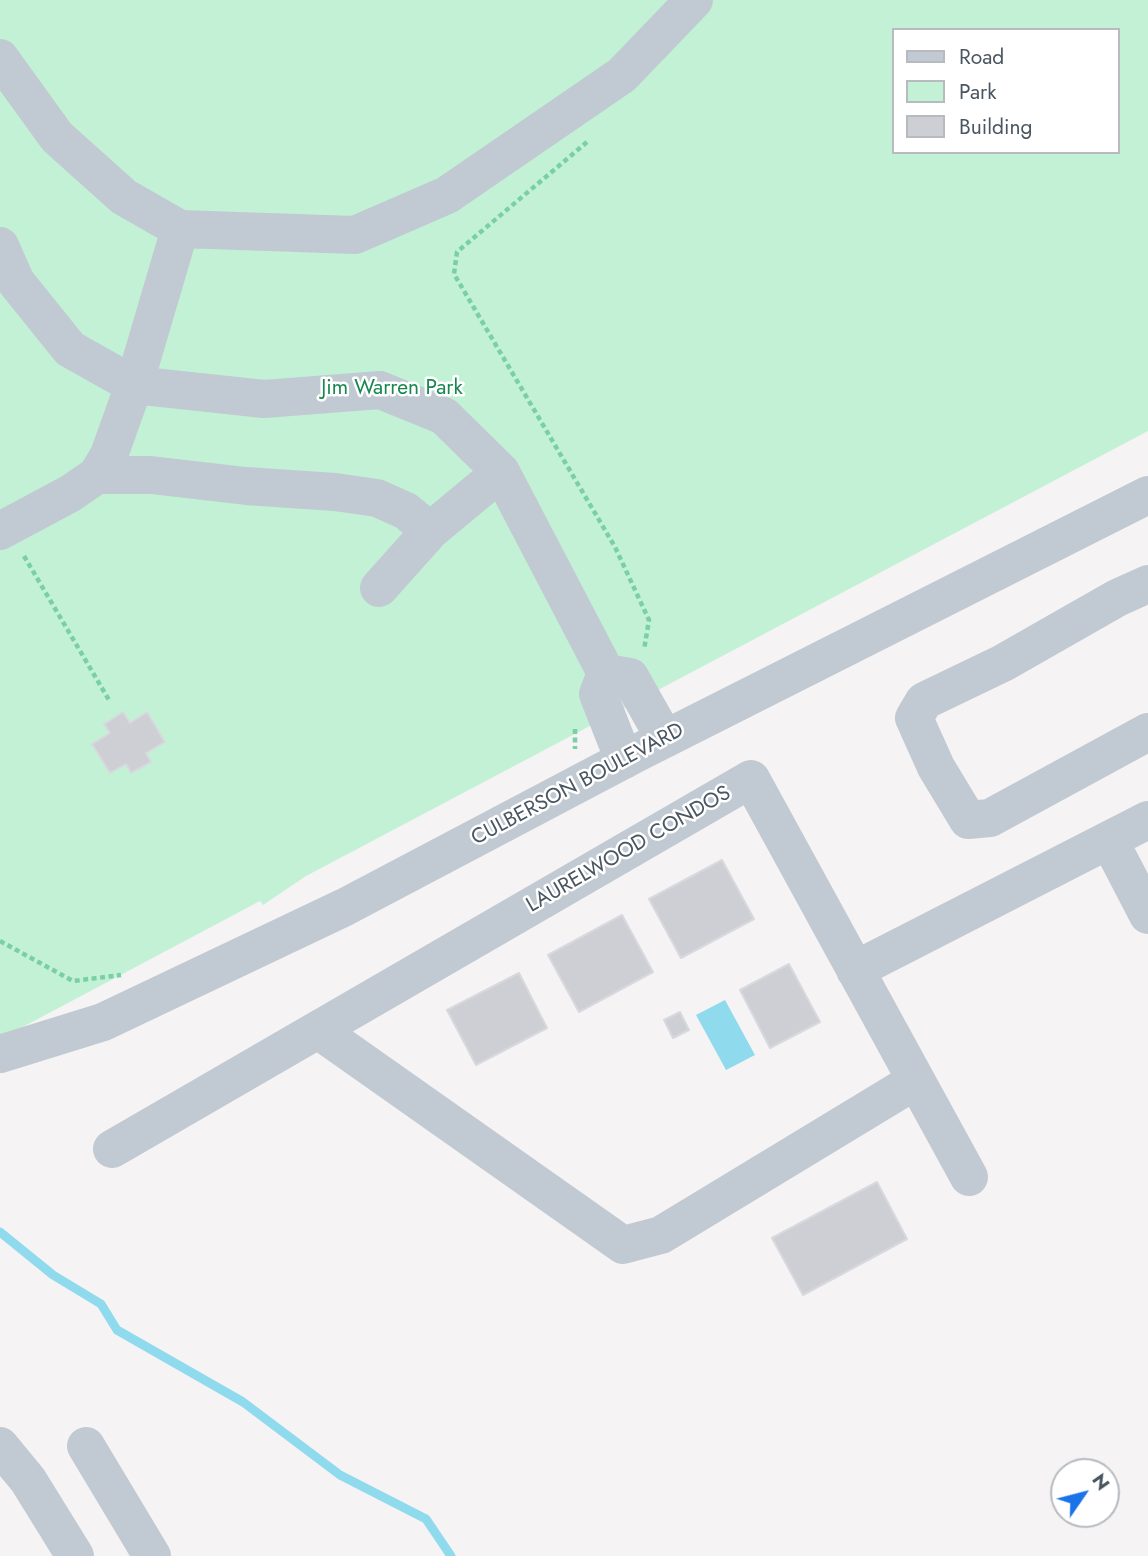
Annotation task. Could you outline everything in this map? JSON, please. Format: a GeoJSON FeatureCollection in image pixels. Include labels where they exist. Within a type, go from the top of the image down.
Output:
{"type":"FeatureCollection","features":[{"type":"Feature","properties":{"kind":"street"},"geometry":{"type":"LineString","coordinates":[[0,58],[57,137],[124,197],[180,229],[355,235],[447,195],[622,75],[694,0]]}},
{"type":"Feature","properties":{"kind":"street"},"geometry":{"type":"LineString","coordinates":[[4,529],[71,493],[97,475],[109,455],[134,386],[180,229]]}},
{"type":"Feature","properties":{"kind":"street"},"geometry":{"type":"LineString","coordinates":[[0,247],[16,282],[70,349],[134,386],[264,399],[380,390],[444,416],[501,472],[606,673],[598,694],[624,760]]}},
{"type":"Feature","properties":{"kind":"street"},"geometry":{"type":"LineString","coordinates":[[379,589],[430,531],[501,472]]}},
{"type":"Feature","properties":{"kind":"street"},"geometry":{"type":"LineString","coordinates":[[97,475],[151,475],[377,498],[406,511],[430,531]]}},
{"type":"Feature","properties":{"kind":"street","name":"CULBERSON BOULEVARD"},"geometry":{"type":"LineString","coordinates":[[0,1054],[103,1022],[345,907],[624,760],[1148,495]]}},
{"type":"Feature","properties":{"kind":"street"},"geometry":{"type":"LineString","coordinates":[[1148,584],[1003,663],[924,701],[914,718],[936,767],[968,820],[990,818],[1148,732]]}},
{"type":"Feature","properties":{"kind":"street"},"geometry":{"type":"LineString","coordinates":[[606,673],[630,677],[665,739]]}},
{"type":"Feature","properties":{"kind":"street","name":"LAURELWOOD CONDOS"},"geometry":{"type":"LineString","coordinates":[[112,1149],[751,779],[969,1177]]}},
{"type":"Feature","properties":{"kind":"street"},"geometry":{"type":"LineString","coordinates":[[855,970],[1148,820]]}},
{"type":"Feature","properties":{"kind":"street"},"geometry":{"type":"LineString","coordinates":[[1109,840],[1148,915]]}},
{"type":"Feature","properties":{"kind":"street"},"geometry":{"type":"LineString","coordinates":[[318,1030],[623,1245],[661,1235],[915,1081]]}},
{"type":"Feature","properties":{"kind":"street"},"geometry":{"type":"LineString","coordinates":[[0,1446],[28,1480],[75,1556]]}},
{"type":"Feature","properties":{"kind":"street"},"geometry":{"type":"LineString","coordinates":[[86,1446],[152,1556]]}},
{"type":"Feature","properties":{"kind":"path"},"geometry":{"type":"LineString","coordinates":[[591,139],[457,252],[453,274],[615,547],[649,620],[644,653],[627,665],[606,673]]}},
{"type":"Feature","properties":{"kind":"path"},"geometry":{"type":"LineString","coordinates":[[4,529],[109,700]]}},
{"type":"Feature","properties":{"kind":"path"},"geometry":{"type":"LineString","coordinates":[[568,757],[576,749],[575,725]]}},
{"type":"Feature","properties":{"kind":"path"},"geometry":{"type":"LineString","coordinates":[[0,941],[73,981],[127,974]]}},
{"type":"Feature","properties":{"kind":"green space","name":"Jim Warren Park"},"geometry":{"type":"Polygon","coordinates":[[[0,0],[1148,0],[1148,431],[306,876],[263,905],[260,901],[17,1030],[0,1035],[0,0]]]}},
{"type":"Feature","properties":{"kind":"water"},"geometry":{"type":"Polygon","coordinates":[[[725,1000],[755,1055],[726,1070],[696,1015],[725,1000]]]}},
{"type":"Feature","properties":{"kind":"building"},"geometry":{"type":"Polygon","coordinates":[[[123,712],[130,723],[147,712],[165,742],[146,753],[151,762],[131,773],[126,764],[110,773],[92,744],[110,733],[104,724],[123,712]]]}},
{"type":"Feature","properties":{"kind":"building"},"geometry":{"type":"Polygon","coordinates":[[[722,860],[754,919],[681,958],[649,899],[722,860]]]}},
{"type":"Feature","properties":{"kind":"building"},"geometry":{"type":"Polygon","coordinates":[[[622,915],[653,972],[579,1012],[548,955],[622,915]]]}},
{"type":"Feature","properties":{"kind":"building"},"geometry":{"type":"Polygon","coordinates":[[[789,964],[820,1022],[770,1048],[740,990],[789,964]]]}},
{"type":"Feature","properties":{"kind":"building"},"geometry":{"type":"Polygon","coordinates":[[[519,973],[547,1028],[476,1065],[447,1010],[519,973]]]}},
{"type":"Feature","properties":{"kind":"building"},"geometry":{"type":"Polygon","coordinates":[[[680,1012],[689,1030],[673,1038],[664,1020],[680,1012]]]}},
{"type":"Feature","properties":{"kind":"building"},"geometry":{"type":"Polygon","coordinates":[[[877,1182],[907,1239],[803,1295],[772,1238],[877,1182]]]}},
{"type":"Feature","properties":{"kind":"waterway"},"geometry":{"type":"LineString","coordinates":[[0,1232],[53,1275],[101,1304],[117,1330],[243,1402],[340,1475],[426,1519],[451,1556]]}}]}
